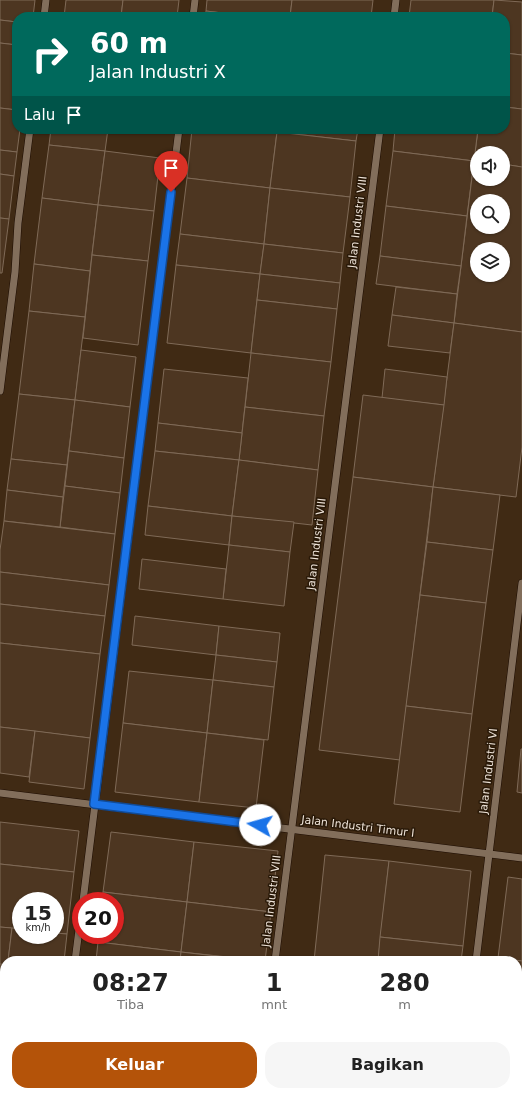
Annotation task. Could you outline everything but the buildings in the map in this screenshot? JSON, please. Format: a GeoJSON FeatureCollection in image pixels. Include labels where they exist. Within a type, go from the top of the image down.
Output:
{"type":"FeatureCollection","features":[{"type":"Feature","properties":{"kind":"lane"},"geometry":{"type":"LineString","coordinates":[[45,12],[46,0]]}},
{"type":"Feature","properties":{"kind":"lane"},"geometry":{"type":"LineString","coordinates":[[194,12],[195,0]]}},
{"type":"Feature","properties":{"kind":"lane"},"geometry":{"type":"LineString","coordinates":[[395,12],[396,0]]}},
{"type":"Feature","properties":{"kind":"lane"},"geometry":{"type":"LineString","coordinates":[[0,391],[15,272],[18,224],[29,134]]}},
{"type":"Feature","properties":{"kind":"lane"},"geometry":{"type":"LineString","coordinates":[[84,892],[178,134]]}},
{"type":"Feature","properties":{"kind":"lane","name":"Jalan Industri VIII"},"geometry":{"type":"LineString","coordinates":[[276,956],[379,134]]}},
{"type":"Feature","properties":{"kind":"lane","name":"Jalan Industri VI"},"geometry":{"type":"LineString","coordinates":[[477,956],[522,583]]}},
{"type":"Feature","properties":{"kind":"lane","name":"Jalan Industri Timur I"},"geometry":{"type":"LineString","coordinates":[[0,793],[522,858]]}},
{"type":"Feature","properties":{"kind":"lane"},"geometry":{"type":"LineString","coordinates":[[76,956],[77,944]]}},
{"type":"Feature","properties":{"kind":"shaded area"},"geometry":{"type":"Polygon","coordinates":[[[0,0],[522,0],[522,956],[0,956],[0,0]]]}},
{"type":"Feature","properties":{"kind":"route"},"geometry":{"type":"LineString","coordinates":[[171,192],[94,804],[260,825]]}}]}
